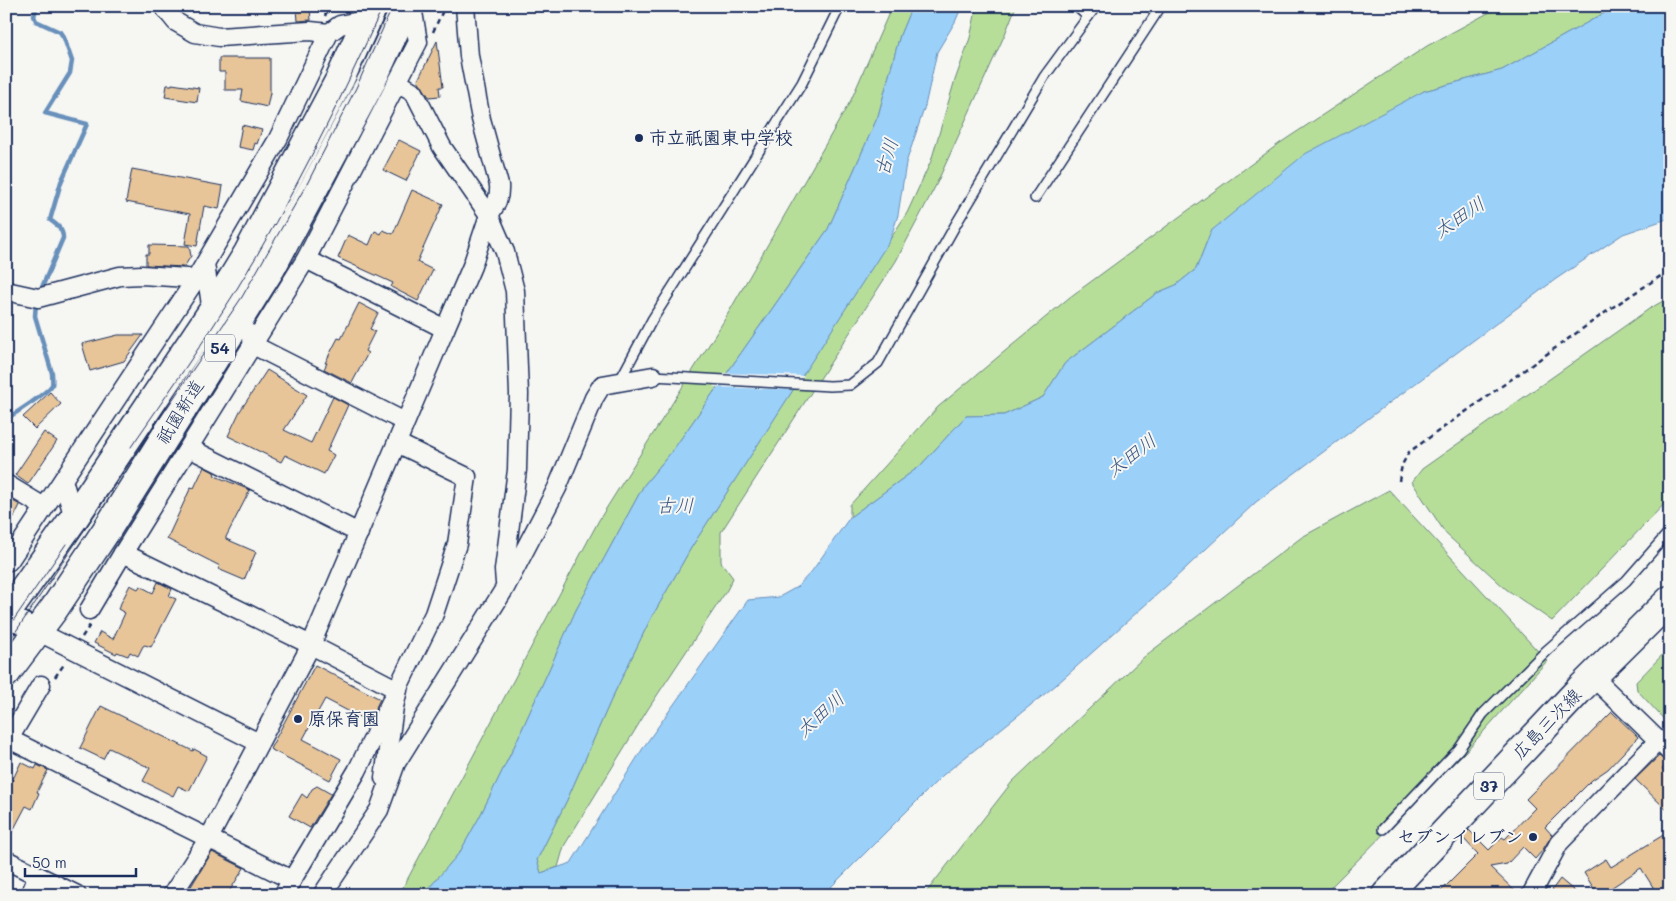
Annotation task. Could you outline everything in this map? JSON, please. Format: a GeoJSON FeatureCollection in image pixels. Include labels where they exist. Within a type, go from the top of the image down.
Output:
{"type":"FeatureCollection","features":[{"type":"Feature","properties":{"kind":"main road","name":"祇園新道"},"geometry":{"type":"LineString","coordinates":[[6,674],[106,531],[271,268],[372,80],[406,6]]}},
{"type":"Feature","properties":{"kind":"main road","name":"祇園新道"},"geometry":{"type":"LineString","coordinates":[[6,614],[74,518],[212,312],[248,253],[340,79],[370,13]]}},
{"type":"Feature","properties":{"kind":"main road","name":"広島三次線"},"geometry":{"type":"LineString","coordinates":[[1409,895],[1670,600]]}},
{"type":"Feature","properties":{"kind":"main road","name":"広島三次線"},"geometry":{"type":"LineString","coordinates":[[1386,895],[1599,682],[1670,624]]}},
{"type":"Feature","properties":{"kind":"street"},"geometry":{"type":"LineString","coordinates":[[163,6],[176,22],[182,26],[195,33],[219,37],[310,31],[329,33]]}},
{"type":"Feature","properties":{"kind":"street"},"geometry":{"type":"LineString","coordinates":[[90,610],[139,526],[306,259],[418,42],[412,6]]}},
{"type":"Feature","properties":{"kind":"street"},"geometry":{"type":"LineString","coordinates":[[172,895],[209,838],[311,645],[472,266],[489,215],[500,196],[470,65],[465,6]]}},
{"type":"Feature","properties":{"kind":"street"},"geometry":{"type":"LineString","coordinates":[[9,561],[205,264],[278,139],[329,33],[340,25],[370,13]]}},
{"type":"Feature","properties":{"kind":"street"},"geometry":{"type":"LineString","coordinates":[[397,82],[414,92],[442,147],[489,215],[505,252],[515,291],[520,394],[517,470],[504,570],[505,588]]}},
{"type":"Feature","properties":{"kind":"street"},"geometry":{"type":"LineString","coordinates":[[306,259],[445,329]]}},
{"type":"Feature","properties":{"kind":"street"},"geometry":{"type":"LineString","coordinates":[[205,264],[212,312]]}},
{"type":"Feature","properties":{"kind":"street"},"geometry":{"type":"LineString","coordinates":[[6,291],[38,298],[120,276],[142,275],[187,278],[194,282]]}},
{"type":"Feature","properties":{"kind":"street"},"geometry":{"type":"LineString","coordinates":[[247,304],[253,345]]}},
{"type":"Feature","properties":{"kind":"street"},"geometry":{"type":"LineString","coordinates":[[253,345],[405,422]]}},
{"type":"Feature","properties":{"kind":"street"},"geometry":{"type":"LineString","coordinates":[[322,895],[379,810],[396,763],[505,588],[557,488],[594,398],[602,385],[653,376]]}},
{"type":"Feature","properties":{"kind":"street"},"geometry":{"type":"LineString","coordinates":[[41,685],[8,742],[209,838],[288,888],[357,771],[398,690],[434,614],[457,544],[467,477],[397,443]]}},
{"type":"Feature","properties":{"kind":"street"},"geometry":{"type":"LineString","coordinates":[[189,448],[359,533]]}},
{"type":"Feature","properties":{"kind":"street"},"geometry":{"type":"LineString","coordinates":[[63,480],[74,518]]}},
{"type":"Feature","properties":{"kind":"street"},"geometry":{"type":"LineString","coordinates":[[6,484],[44,507]]}},
{"type":"Feature","properties":{"kind":"street"},"geometry":{"type":"LineString","coordinates":[[106,531],[139,526]]}},
{"type":"Feature","properties":{"kind":"street"},"geometry":{"type":"LineString","coordinates":[[123,553],[398,690]]}},
{"type":"Feature","properties":{"kind":"street"},"geometry":{"type":"LineString","coordinates":[[6,614],[37,632],[259,742]]}},
{"type":"Feature","properties":{"kind":"street"},"geometry":{"type":"LineString","coordinates":[[1531,895],[1559,843],[1664,746],[1599,682]]}},
{"type":"Feature","properties":{"kind":"street"},"geometry":{"type":"LineString","coordinates":[[379,810],[398,690]]}},
{"type":"Feature","properties":{"kind":"street"},"geometry":{"type":"LineString","coordinates":[[6,860],[77,895]]}},
{"type":"Feature","properties":{"kind":"street"},"geometry":{"type":"LineString","coordinates":[[30,895],[38,876]]}},
{"type":"Feature","properties":{"kind":"lane"},"geometry":{"type":"LineString","coordinates":[[619,382],[652,320],[802,83],[840,6]]}},
{"type":"Feature","properties":{"kind":"lane"},"geometry":{"type":"LineString","coordinates":[[1076,6],[1088,17]]}},
{"type":"Feature","properties":{"kind":"lane"},"geometry":{"type":"LineString","coordinates":[[653,376],[830,386],[850,385],[878,363],[956,224],[1044,77],[1096,6]]}},
{"type":"Feature","properties":{"kind":"lane"},"geometry":{"type":"LineString","coordinates":[[1035,198],[1161,6]]}},
{"type":"Feature","properties":{"kind":"lane"},"geometry":{"type":"LineString","coordinates":[[1382,829],[1459,749],[1483,714],[1546,651],[1626,581],[1670,531]]}},
{"type":"Feature","properties":{"kind":"path"},"geometry":{"type":"LineString","coordinates":[[1400,481],[1402,465],[1409,452],[1613,307],[1670,270]]}},
{"type":"Feature","properties":{"kind":"green space"},"geometry":{"type":"Polygon","coordinates":[[[892,6],[912,6],[900,35],[878,116],[828,229],[673,450],[644,485],[576,610],[514,747],[460,852],[423,895],[399,895],[599,520],[722,324],[851,100],[892,6]]]}},
{"type":"Feature","properties":{"kind":"green space"},"geometry":{"type":"Polygon","coordinates":[[[977,6],[1016,6],[936,185],[896,261],[721,532],[721,562],[733,578],[727,590],[648,709],[564,846],[558,867],[541,873],[537,860],[567,800],[611,700],[649,622],[691,548],[907,213],[931,161],[954,83],[970,38],[977,6]]]}},
{"type":"Feature","properties":{"kind":"green space"},"geometry":{"type":"Polygon","coordinates":[[[1501,6],[1617,6],[1502,70],[1424,91],[1211,231],[1196,269],[1176,285],[1157,293],[1065,363],[1043,397],[1004,415],[966,416],[920,466],[850,517],[850,505],[938,407],[1070,297],[1280,143],[1427,46],[1501,6]]]}},
{"type":"Feature","properties":{"kind":"green space"},"geometry":{"type":"Polygon","coordinates":[[[1670,297],[1670,498],[1552,621],[1506,589],[1446,534],[1412,482],[1422,469],[1649,309],[1670,297]]]}},
{"type":"Feature","properties":{"kind":"green space"},"geometry":{"type":"Polygon","coordinates":[[[1389,490],[1547,661],[1466,751],[1323,895],[924,895],[1012,782],[1145,656],[1302,537],[1389,490]]]}},
{"type":"Feature","properties":{"kind":"green space"},"geometry":{"type":"Polygon","coordinates":[[[1670,647],[1670,726],[1637,690],[1636,682],[1670,647]]]}},
{"type":"Feature","properties":{"kind":"water"},"geometry":{"type":"Polygon","coordinates":[[[912,6],[962,6],[937,52],[925,106],[906,163],[898,215],[890,240],[691,548],[649,622],[611,700],[567,800],[537,860],[541,873],[571,863],[645,745],[748,600],[779,597],[797,587],[812,571],[850,517],[920,466],[966,416],[1004,415],[1043,397],[1065,363],[1157,293],[1176,285],[1196,269],[1211,231],[1305,154],[1424,91],[1502,70],[1617,6],[1670,6],[1670,218],[1623,234],[1556,279],[1256,502],[1172,581],[1056,685],[943,775],[823,895],[423,895],[460,852],[480,816],[514,747],[576,610],[644,485],[673,450],[828,229],[878,116],[900,35],[912,6]]]}},
{"type":"Feature","properties":{"kind":"pier"},"geometry":{"type":"Polygon","coordinates":[[[723,373],[804,376],[795,390],[713,387],[723,373]]]}},
{"type":"Feature","properties":{"kind":"building"},"geometry":{"type":"Polygon","coordinates":[[[310,8],[311,20],[298,21],[297,9],[310,8]]]}},
{"type":"Feature","properties":{"kind":"building"},"geometry":{"type":"Polygon","coordinates":[[[437,41],[443,87],[439,87],[440,96],[429,97],[418,80],[437,41]]]}},
{"type":"Feature","properties":{"kind":"building"},"geometry":{"type":"Polygon","coordinates":[[[219,58],[270,58],[270,93],[267,107],[241,101],[243,90],[225,90],[225,72],[219,72],[219,58]]]}},
{"type":"Feature","properties":{"kind":"building"},"geometry":{"type":"Polygon","coordinates":[[[167,85],[199,88],[197,102],[165,97],[167,85]]]}},
{"type":"Feature","properties":{"kind":"building"},"geometry":{"type":"Polygon","coordinates":[[[242,125],[262,130],[253,150],[238,147],[242,125]]]}},
{"type":"Feature","properties":{"kind":"building"},"geometry":{"type":"Polygon","coordinates":[[[399,140],[421,151],[406,181],[383,170],[399,140]]]}},
{"type":"Feature","properties":{"kind":"building"},"geometry":{"type":"Polygon","coordinates":[[[132,169],[223,186],[219,209],[204,206],[197,246],[185,244],[190,214],[126,202],[132,169]]]}},
{"type":"Feature","properties":{"kind":"building"},"geometry":{"type":"Polygon","coordinates":[[[412,190],[443,204],[417,262],[433,270],[418,301],[391,287],[393,283],[338,258],[348,235],[369,245],[375,231],[381,234],[383,230],[393,234],[412,190]]]}},
{"type":"Feature","properties":{"kind":"building"},"geometry":{"type":"Polygon","coordinates":[[[149,245],[189,246],[191,256],[184,267],[146,265],[146,254],[149,254],[149,245]]]}},
{"type":"Feature","properties":{"kind":"building"},"geometry":{"type":"Polygon","coordinates":[[[359,303],[378,313],[370,329],[375,331],[365,351],[368,353],[352,383],[324,369],[327,363],[325,363],[338,338],[341,339],[359,303]]]}},
{"type":"Feature","properties":{"kind":"building"},"geometry":{"type":"Polygon","coordinates":[[[118,335],[143,335],[124,361],[90,371],[82,344],[118,335]]]}},
{"type":"Feature","properties":{"kind":"building"},"geometry":{"type":"Polygon","coordinates":[[[267,370],[307,395],[284,430],[311,443],[333,397],[348,405],[327,451],[334,455],[324,474],[285,455],[281,462],[228,436],[240,411],[267,370]]]}},
{"type":"Feature","properties":{"kind":"building"},"geometry":{"type":"Polygon","coordinates":[[[50,392],[61,404],[35,429],[23,417],[50,392]]]}},
{"type":"Feature","properties":{"kind":"building"},"geometry":{"type":"Polygon","coordinates":[[[44,432],[57,441],[28,484],[15,475],[44,432]]]}},
{"type":"Feature","properties":{"kind":"building"},"geometry":{"type":"Polygon","coordinates":[[[204,467],[214,472],[215,476],[250,490],[226,537],[226,539],[256,552],[244,580],[218,569],[220,566],[167,539],[191,487],[194,488],[204,467]]]}},
{"type":"Feature","properties":{"kind":"building"},"geometry":{"type":"Polygon","coordinates":[[[6,497],[20,505],[6,534],[6,497]]]}},
{"type":"Feature","properties":{"kind":"building"},"geometry":{"type":"Polygon","coordinates":[[[158,582],[172,589],[169,596],[176,599],[151,647],[145,645],[138,656],[130,652],[128,656],[117,652],[116,654],[94,643],[100,632],[113,639],[125,613],[118,609],[130,585],[138,589],[140,586],[153,593],[158,582]]]}},
{"type":"Feature","properties":{"kind":"building"},"geometry":{"type":"Polygon","coordinates":[[[315,665],[380,699],[369,722],[325,699],[303,739],[341,759],[330,780],[270,749],[315,665]]]}},
{"type":"Feature","properties":{"kind":"building"},"geometry":{"type":"Polygon","coordinates":[[[101,706],[207,756],[189,791],[178,786],[173,796],[143,781],[150,768],[109,748],[103,759],[80,748],[101,706]]]}},
{"type":"Feature","properties":{"kind":"building"},"geometry":{"type":"Polygon","coordinates":[[[1612,712],[1638,737],[1608,769],[1592,780],[1545,827],[1552,835],[1535,859],[1523,847],[1507,864],[1490,867],[1519,895],[1437,895],[1478,854],[1462,837],[1469,830],[1489,850],[1502,837],[1505,839],[1535,808],[1526,799],[1612,712]]]}},
{"type":"Feature","properties":{"kind":"building"},"geometry":{"type":"Polygon","coordinates":[[[1659,756],[1668,763],[1662,769],[1670,776],[1670,813],[1635,779],[1659,756]]]}},
{"type":"Feature","properties":{"kind":"building"},"geometry":{"type":"Polygon","coordinates":[[[21,762],[35,769],[37,765],[48,770],[37,792],[39,793],[32,809],[26,806],[6,844],[6,794],[21,762]]]}},
{"type":"Feature","properties":{"kind":"building"},"geometry":{"type":"Polygon","coordinates":[[[317,786],[331,794],[310,828],[289,816],[302,794],[307,798],[312,789],[317,786]]]}},
{"type":"Feature","properties":{"kind":"building"},"geometry":{"type":"Polygon","coordinates":[[[1670,831],[1670,895],[1658,895],[1641,868],[1608,890],[1611,895],[1598,895],[1584,873],[1606,859],[1611,867],[1670,831]]]}},
{"type":"Feature","properties":{"kind":"building"},"geometry":{"type":"Polygon","coordinates":[[[212,852],[244,868],[227,895],[201,895],[190,888],[212,852]]]}},
{"type":"Feature","properties":{"kind":"building"},"geometry":{"type":"Polygon","coordinates":[[[1560,879],[1579,895],[1558,895],[1552,890],[1560,879]]]}},
{"type":"Feature","properties":{"kind":"waterway"},"geometry":{"type":"LineString","coordinates":[[37,6],[34,16],[36,21],[60,32],[72,61],[70,73],[45,113],[87,124],[61,182],[50,220],[61,230],[63,238],[40,292]]}},
{"type":"Feature","properties":{"kind":"waterway"},"geometry":{"type":"LineString","coordinates":[[6,419],[38,398],[52,385],[52,373],[35,316],[36,302]]}},
{"type":"Feature","properties":{"kind":"tram line"},"geometry":{"type":"LineString","coordinates":[[131,447],[210,331],[256,258],[314,152],[383,6]]}},
{"type":"Feature","properties":{"kind":"tram line"},"geometry":{"type":"LineString","coordinates":[[6,646],[242,297],[308,182],[356,88],[393,6]]}},
{"type":"Feature","properties":{"kind":"tram line"},"geometry":{"type":"LineString","coordinates":[[6,631],[66,544]]}},
{"type":"Feature","properties":{"kind":"place","name":"市立祇園東中学校"},"geometry":{"type":"Point","coordinates":[639,138]}},
{"type":"Feature","properties":{"kind":"place","name":"原保育園"},"geometry":{"type":"Point","coordinates":[298,719]}},
{"type":"Feature","properties":{"kind":"place","name":"セブンイレブン"},"geometry":{"type":"Point","coordinates":[1533,837]}},
{"type":"Feature","properties":{"kind":"water label","name":"古川"},"geometry":{"type":"Point","coordinates":[886,157]}},
{"type":"Feature","properties":{"kind":"water label","name":"太田川"},"geometry":{"type":"Point","coordinates":[1459,217]}},
{"type":"Feature","properties":{"kind":"water label","name":"太田川"},"geometry":{"type":"Point","coordinates":[1131,455]}},
{"type":"Feature","properties":{"kind":"water label","name":"古川"},"geometry":{"type":"Point","coordinates":[675,505]}},
{"type":"Feature","properties":{"kind":"water label","name":"太田川"},"geometry":{"type":"Point","coordinates":[820,714]}}]}
